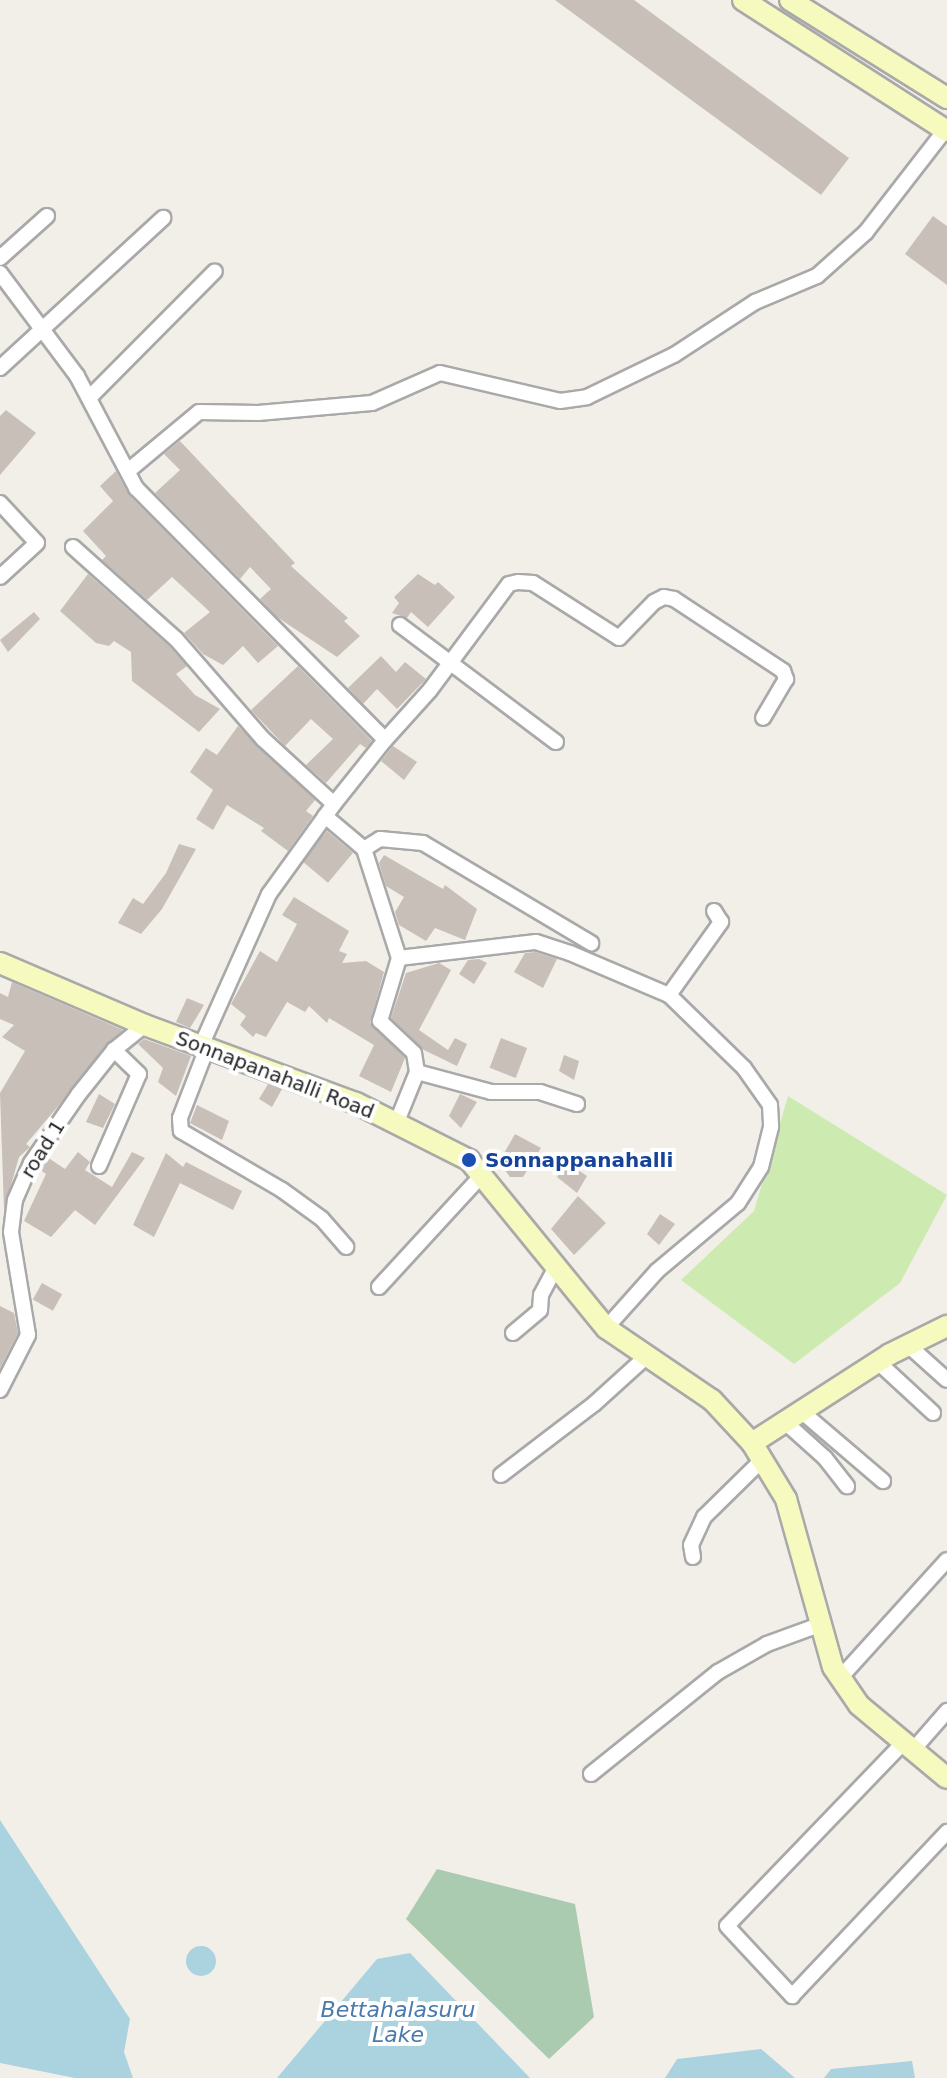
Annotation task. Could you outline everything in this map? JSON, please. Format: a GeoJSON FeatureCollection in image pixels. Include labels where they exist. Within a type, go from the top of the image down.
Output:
{"type":"FeatureCollection","features":[{"type":"Feature","properties":{"kind":"street"},"geometry":{"type":"LineString","coordinates":[[128,471],[199,412],[258,413],[372,403],[440,373],[560,401],[587,397],[674,355],[755,302],[817,276],[866,232],[946,130],[743,0]]}},
{"type":"Feature","properties":{"kind":"street"},"geometry":{"type":"LineString","coordinates":[[790,0],[947,98]]}},
{"type":"Feature","properties":{"kind":"street"},"geometry":{"type":"LineString","coordinates":[[0,258],[47,216]]}},
{"type":"Feature","properties":{"kind":"street"},"geometry":{"type":"LineString","coordinates":[[0,368],[163,218]]}},
{"type":"Feature","properties":{"kind":"street"},"geometry":{"type":"LineString","coordinates":[[90,397],[215,271]]}},
{"type":"Feature","properties":{"kind":"street"},"geometry":{"type":"LineString","coordinates":[[0,273],[90,397],[136,488],[385,740]]}},
{"type":"Feature","properties":{"kind":"street"},"geometry":{"type":"LineString","coordinates":[[0,503],[37,543],[0,577]]}},
{"type":"Feature","properties":{"kind":"street"},"geometry":{"type":"LineString","coordinates":[[73,547],[176,639],[364,849],[399,958],[380,1021],[414,1053],[417,1072],[396,1124]]}},
{"type":"Feature","properties":{"kind":"street"},"geometry":{"type":"LineString","coordinates":[[346,1247],[322,1219],[282,1190],[181,1131],[180,1118],[204,1047],[269,894],[385,740],[450,664],[509,584],[533,583],[619,638],[664,597],[783,671],[786,679],[763,718]]}},
{"type":"Feature","properties":{"kind":"street"},"geometry":{"type":"LineString","coordinates":[[400,625],[556,742]]}},
{"type":"Feature","properties":{"kind":"street"},"geometry":{"type":"LineString","coordinates":[[364,849],[380,839],[423,843],[591,943]]}},
{"type":"Feature","properties":{"kind":"street"},"geometry":{"type":"LineString","coordinates":[[669,995],[721,922],[714,911]]}},
{"type":"Feature","properties":{"kind":"street"},"geometry":{"type":"LineString","coordinates":[[399,958],[536,942],[669,995],[744,1068],[770,1105],[771,1127],[761,1167],[738,1203],[657,1271],[606,1328]]}},
{"type":"Feature","properties":{"kind":"street","name":"Sonnapanahalli Road"},"geometry":{"type":"LineString","coordinates":[[0,963],[145,1025],[396,1124],[469,1160],[606,1328],[712,1400],[757,1451],[786,1499],[840,1678],[859,1705],[947,1778]]}},
{"type":"Feature","properties":{"kind":"street","name":"road 1"},"geometry":{"type":"LineString","coordinates":[[0,1390],[28,1335],[11,1232],[15,1200],[31,1163],[114,1050],[145,1025]]}},
{"type":"Feature","properties":{"kind":"street"},"geometry":{"type":"LineString","coordinates":[[99,1166],[139,1074],[114,1050]]}},
{"type":"Feature","properties":{"kind":"street"},"geometry":{"type":"LineString","coordinates":[[417,1072],[491,1092],[540,1092],[577,1104]]}},
{"type":"Feature","properties":{"kind":"street"},"geometry":{"type":"LineString","coordinates":[[379,1287],[482,1175]]}},
{"type":"Feature","properties":{"kind":"street"},"geometry":{"type":"LineString","coordinates":[[513,1333],[540,1310],[541,1295],[556,1267]]}},
{"type":"Feature","properties":{"kind":"street"},"geometry":{"type":"LineString","coordinates":[[693,1557],[691,1545],[704,1517],[757,1451],[793,1416],[878,1362],[947,1326]]}},
{"type":"Feature","properties":{"kind":"street"},"geometry":{"type":"LineString","coordinates":[[908,1345],[947,1380]]}},
{"type":"Feature","properties":{"kind":"street"},"geometry":{"type":"LineString","coordinates":[[501,1475],[594,1404],[648,1355]]}},
{"type":"Feature","properties":{"kind":"street"},"geometry":{"type":"LineString","coordinates":[[878,1362],[933,1413]]}},
{"type":"Feature","properties":{"kind":"street"},"geometry":{"type":"LineString","coordinates":[[793,1416],[883,1481]]}},
{"type":"Feature","properties":{"kind":"street"},"geometry":{"type":"LineString","coordinates":[[793,1416],[847,1486]]}},
{"type":"Feature","properties":{"kind":"street"},"geometry":{"type":"LineString","coordinates":[[840,1678],[947,1560]]}},
{"type":"Feature","properties":{"kind":"street"},"geometry":{"type":"LineString","coordinates":[[591,1774],[718,1672],[767,1644],[822,1624]]}},
{"type":"Feature","properties":{"kind":"street"},"geometry":{"type":"LineString","coordinates":[[947,1711],[727,1926],[792,1996],[947,1832]]}},
{"type":"Feature","properties":{"kind":"green space"},"geometry":{"type":"Polygon","coordinates":[[[788,1096],[947,1195],[900,1283],[794,1364],[681,1280],[754,1211],[788,1096]]]}},
{"type":"Feature","properties":{"kind":"green space"},"geometry":{"type":"Polygon","coordinates":[[[437,1869],[575,1904],[594,2017],[549,2059],[406,1919],[437,1869]]]}},
{"type":"Feature","properties":{"kind":"water"},"geometry":{"type":"Polygon","coordinates":[[[0,1820],[130,2019],[124,2052],[133,2078],[75,2078],[0,2063],[0,1820]]]}},
{"type":"Feature","properties":{"kind":"water"},"geometry":{"type":"Polygon","coordinates":[[[201,1946],[207,1947],[215,1955],[215,1967],[207,1975],[201,1976],[195,1975],[187,1967],[186,1961],[187,1955],[195,1947],[201,1946]]]}},
{"type":"Feature","properties":{"kind":"water","name":"Bettahalasuru Lake"},"geometry":{"type":"Polygon","coordinates":[[[410,1953],[530,2078],[277,2078],[377,1959],[410,1953]]]}},
{"type":"Feature","properties":{"kind":"water"},"geometry":{"type":"Polygon","coordinates":[[[761,2049],[795,2078],[665,2078],[677,2059],[761,2049]]]}},
{"type":"Feature","properties":{"kind":"water"},"geometry":{"type":"Polygon","coordinates":[[[912,2061],[915,2078],[824,2078],[831,2069],[912,2061]]]}},
{"type":"Feature","properties":{"kind":"building"},"geometry":{"type":"Polygon","coordinates":[[[555,0],[634,0],[849,158],[821,195],[555,0]]]}},
{"type":"Feature","properties":{"kind":"building"},"geometry":{"type":"Polygon","coordinates":[[[933,216],[947,226],[947,285],[905,254],[933,216]]]}},
{"type":"Feature","properties":{"kind":"building"},"geometry":{"type":"Polygon","coordinates":[[[6,410],[36,433],[0,475],[0,416],[6,410]]]}},
{"type":"Feature","properties":{"kind":"building"},"geometry":{"type":"Polygon","coordinates":[[[180,441],[295,563],[291,566],[348,618],[344,621],[360,636],[337,657],[277,617],[260,599],[271,589],[250,567],[240,579],[155,493],[180,470],[164,454],[180,441]]]}},
{"type":"Feature","properties":{"kind":"building"},"geometry":{"type":"Polygon","coordinates":[[[116,471],[129,495],[278,646],[258,663],[243,646],[223,665],[203,654],[184,633],[210,612],[172,577],[147,600],[102,560],[106,556],[83,531],[113,501],[100,486],[116,471]]]}},
{"type":"Feature","properties":{"kind":"building"},"geometry":{"type":"Polygon","coordinates":[[[88,574],[187,666],[176,674],[195,695],[220,709],[199,732],[132,681],[131,652],[114,641],[109,646],[96,643],[60,611],[88,574]]]}},
{"type":"Feature","properties":{"kind":"building"},"geometry":{"type":"Polygon","coordinates":[[[418,574],[435,585],[438,582],[455,597],[428,627],[411,612],[407,618],[392,613],[399,603],[394,597],[418,574]]]}},
{"type":"Feature","properties":{"kind":"building"},"geometry":{"type":"Polygon","coordinates":[[[34,612],[40,619],[8,652],[0,640],[34,612]]]}},
{"type":"Feature","properties":{"kind":"building"},"geometry":{"type":"Polygon","coordinates":[[[381,656],[396,672],[405,662],[426,679],[397,709],[377,689],[363,704],[348,688],[381,656]]]}},
{"type":"Feature","properties":{"kind":"building"},"geometry":{"type":"Polygon","coordinates":[[[298,666],[372,741],[366,748],[360,744],[326,783],[306,765],[333,739],[311,719],[285,746],[251,710],[298,666]]]}},
{"type":"Feature","properties":{"kind":"building"},"geometry":{"type":"Polygon","coordinates":[[[238,726],[315,800],[306,811],[313,816],[288,851],[261,831],[264,828],[227,805],[213,830],[196,819],[213,790],[190,772],[206,748],[217,755],[238,726]]]}},
{"type":"Feature","properties":{"kind":"building"},"geometry":{"type":"Polygon","coordinates":[[[393,746],[417,762],[404,780],[381,761],[393,746]]]}},
{"type":"Feature","properties":{"kind":"building"},"geometry":{"type":"Polygon","coordinates":[[[327,831],[353,853],[328,883],[302,861],[327,831]]]}},
{"type":"Feature","properties":{"kind":"building"},"geometry":{"type":"Polygon","coordinates":[[[179,844],[196,849],[162,909],[141,934],[118,923],[133,898],[143,904],[166,873],[179,844]]]}},
{"type":"Feature","properties":{"kind":"building"},"geometry":{"type":"Polygon","coordinates":[[[384,855],[443,889],[445,885],[477,909],[465,940],[435,928],[426,941],[399,925],[395,912],[404,897],[386,886],[379,863],[384,855]]]}},
{"type":"Feature","properties":{"kind":"building"},"geometry":{"type":"Polygon","coordinates":[[[294,897],[349,931],[339,951],[347,954],[342,963],[366,961],[384,972],[370,1023],[405,1058],[391,1092],[359,1076],[374,1045],[329,1018],[327,1023],[309,1006],[305,1012],[287,1002],[266,1037],[256,1033],[253,1037],[240,1025],[246,1016],[231,1004],[260,951],[277,962],[297,924],[282,915],[294,897]]]}},
{"type":"Feature","properties":{"kind":"building"},"geometry":{"type":"Polygon","coordinates":[[[535,952],[557,959],[543,988],[514,972],[525,953],[535,952]]]}},
{"type":"Feature","properties":{"kind":"building"},"geometry":{"type":"Polygon","coordinates":[[[479,959],[487,963],[474,984],[459,974],[468,960],[479,959]]]}},
{"type":"Feature","properties":{"kind":"building"},"geometry":{"type":"Polygon","coordinates":[[[439,963],[451,970],[419,1030],[448,1050],[455,1038],[467,1044],[457,1066],[424,1050],[391,1018],[406,973],[439,963]]]}},
{"type":"Feature","properties":{"kind":"building"},"geometry":{"type":"Polygon","coordinates":[[[12,982],[123,1030],[26,1144],[30,1147],[19,1157],[4,1210],[0,1093],[25,1051],[2,1037],[14,1025],[0,1019],[0,993],[8,997],[12,982]]]}},
{"type":"Feature","properties":{"kind":"building"},"geometry":{"type":"Polygon","coordinates":[[[187,998],[204,1005],[190,1028],[176,1022],[187,998]]]}},
{"type":"Feature","properties":{"kind":"building"},"geometry":{"type":"Polygon","coordinates":[[[501,1038],[527,1048],[516,1078],[490,1068],[501,1038]]]}},
{"type":"Feature","properties":{"kind":"building"},"geometry":{"type":"Polygon","coordinates":[[[144,1039],[191,1056],[176,1096],[158,1082],[163,1068],[138,1044],[144,1039]]]}},
{"type":"Feature","properties":{"kind":"building"},"geometry":{"type":"Polygon","coordinates":[[[564,1055],[579,1061],[574,1080],[559,1071],[564,1055]]]}},
{"type":"Feature","properties":{"kind":"building"},"geometry":{"type":"Polygon","coordinates":[[[268,1084],[282,1089],[272,1107],[259,1099],[268,1084]]]}},
{"type":"Feature","properties":{"kind":"building"},"geometry":{"type":"Polygon","coordinates":[[[99,1094],[115,1104],[103,1128],[86,1122],[99,1094]]]}},
{"type":"Feature","properties":{"kind":"building"},"geometry":{"type":"Polygon","coordinates":[[[460,1094],[477,1102],[461,1128],[449,1116],[460,1094]]]}},
{"type":"Feature","properties":{"kind":"building"},"geometry":{"type":"Polygon","coordinates":[[[197,1105],[229,1121],[222,1140],[190,1123],[197,1105]]]}},
{"type":"Feature","properties":{"kind":"building"},"geometry":{"type":"Polygon","coordinates":[[[515,1134],[541,1148],[523,1177],[510,1177],[499,1162],[515,1134]]]}},
{"type":"Feature","properties":{"kind":"building"},"geometry":{"type":"Polygon","coordinates":[[[78,1152],[90,1162],[85,1170],[112,1187],[132,1152],[145,1158],[95,1225],[75,1210],[51,1237],[24,1221],[46,1174],[39,1169],[47,1157],[65,1169],[78,1152]]]}},
{"type":"Feature","properties":{"kind":"building"},"geometry":{"type":"Polygon","coordinates":[[[166,1153],[183,1167],[186,1162],[242,1191],[233,1210],[180,1183],[154,1237],[133,1225],[166,1153]]]}},
{"type":"Feature","properties":{"kind":"building"},"geometry":{"type":"Polygon","coordinates":[[[566,1162],[587,1176],[577,1193],[557,1177],[566,1162]]]}},
{"type":"Feature","properties":{"kind":"building"},"geometry":{"type":"Polygon","coordinates":[[[578,1196],[606,1223],[574,1255],[551,1229],[578,1196]]]}},
{"type":"Feature","properties":{"kind":"building"},"geometry":{"type":"Polygon","coordinates":[[[660,1214],[675,1224],[659,1245],[647,1234],[660,1214]]]}},
{"type":"Feature","properties":{"kind":"building"},"geometry":{"type":"Polygon","coordinates":[[[42,1283],[62,1294],[53,1311],[33,1300],[42,1283]]]}},
{"type":"Feature","properties":{"kind":"building"},"geometry":{"type":"Polygon","coordinates":[[[0,1306],[14,1313],[18,1333],[0,1368],[0,1306]]]}},
{"type":"Feature","properties":{"kind":"place","name":"Sonnappanahalli"},"geometry":{"type":"Point","coordinates":[469,1160]}}]}
